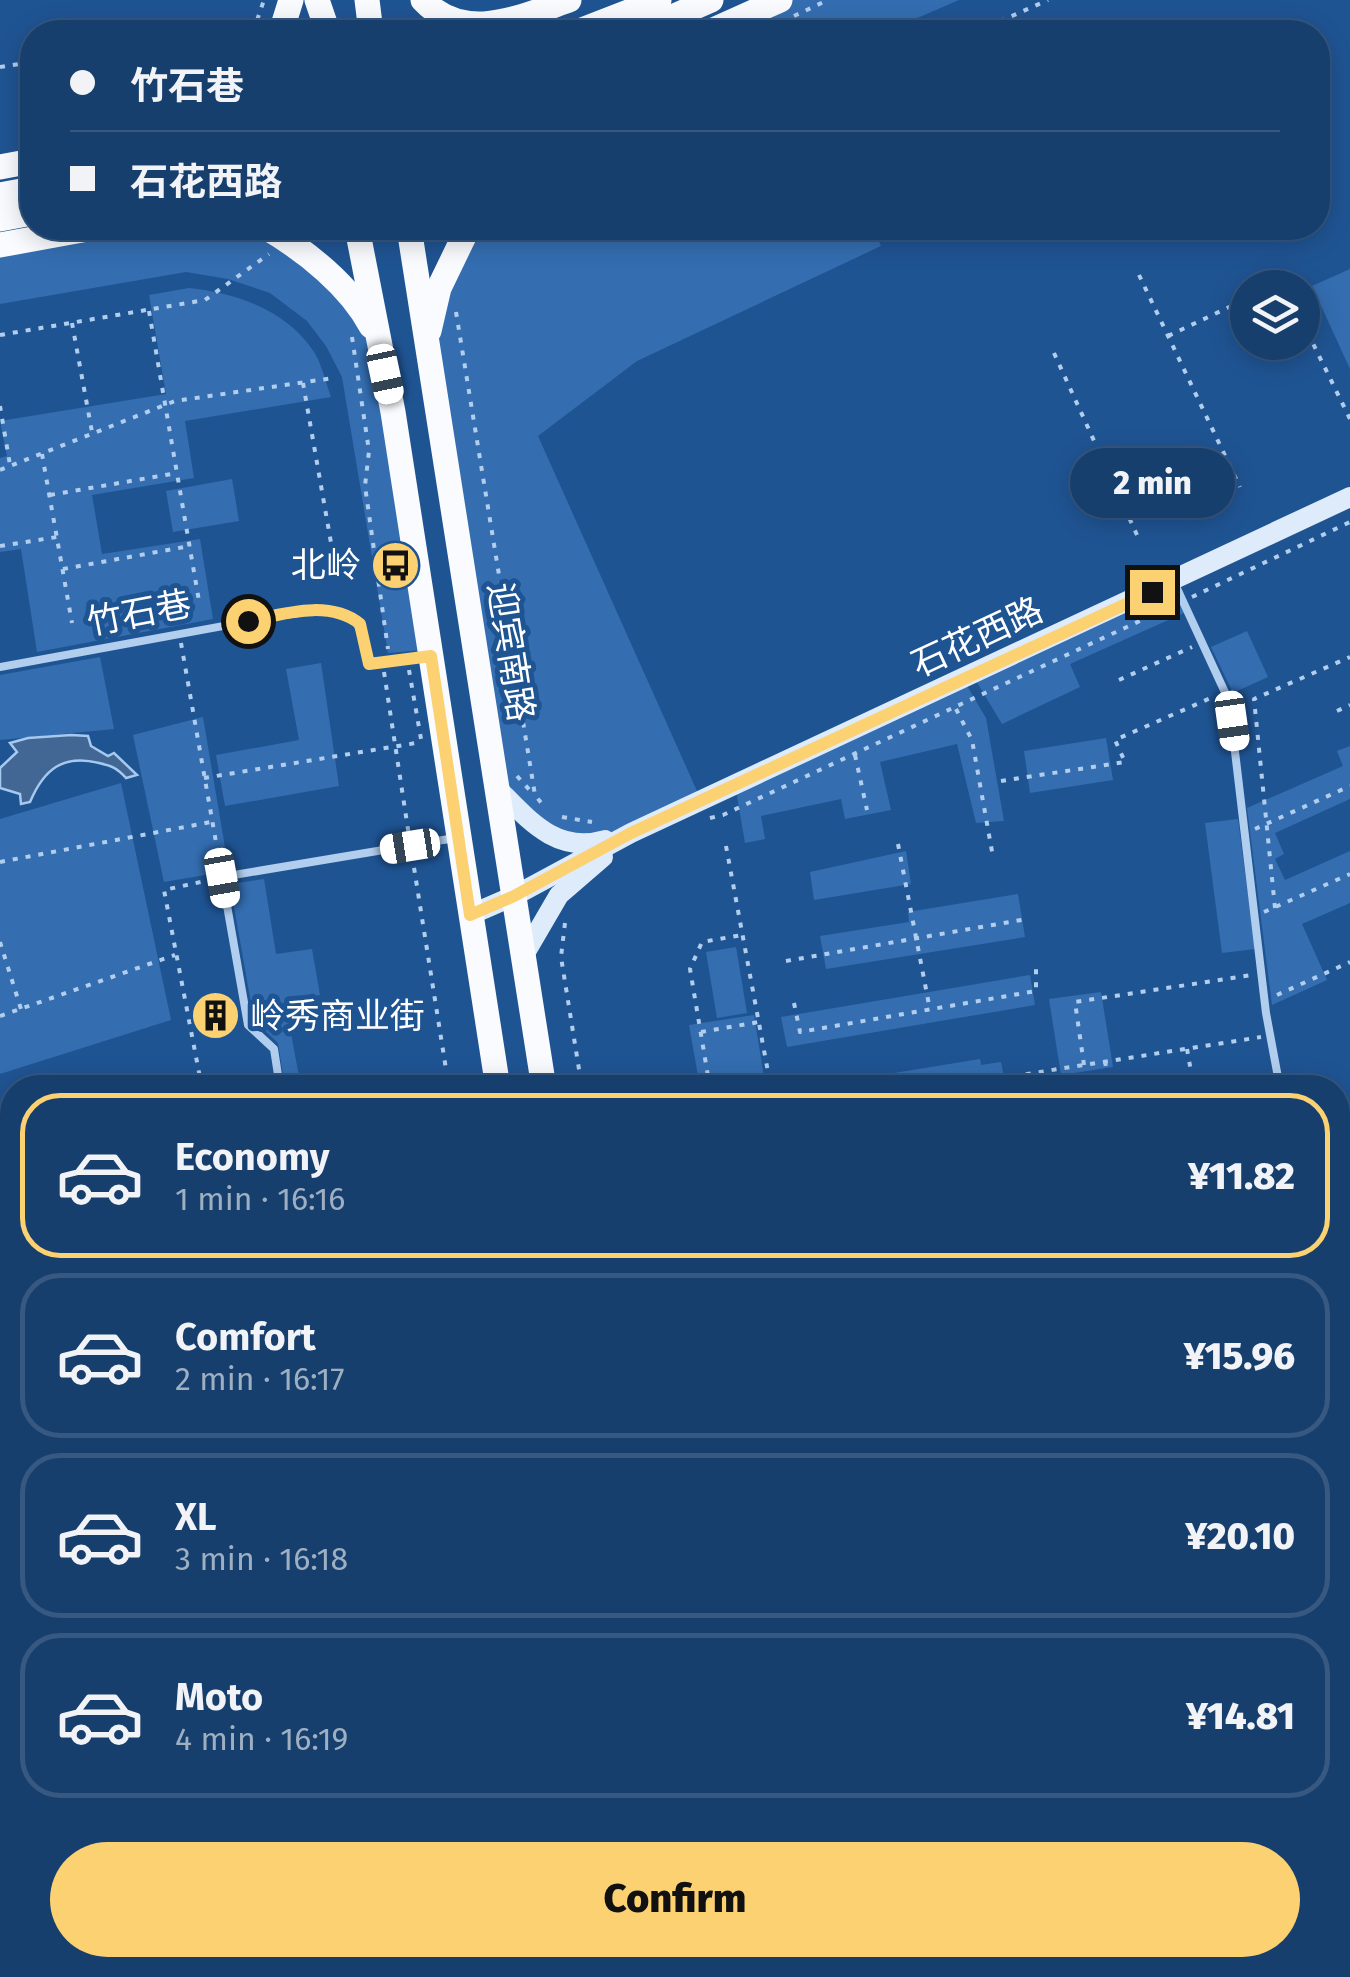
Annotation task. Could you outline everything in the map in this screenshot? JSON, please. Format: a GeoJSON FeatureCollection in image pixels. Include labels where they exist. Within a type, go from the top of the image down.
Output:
{"type":"FeatureCollection","features":[{"type":"Feature","properties":{"kind":"main road"},"geometry":{"type":"LineString","coordinates":[[423,0],[444,18],[452,20]]}},
{"type":"Feature","properties":{"kind":"main road"},"geometry":{"type":"LineString","coordinates":[[499,20],[570,0]]}},
{"type":"Feature","properties":{"kind":"main road"},"geometry":{"type":"LineString","coordinates":[[548,20],[592,0]]}},
{"type":"Feature","properties":{"kind":"main road"},"geometry":{"type":"LineString","coordinates":[[609,20],[660,0]]}},
{"type":"Feature","properties":{"kind":"main road"},"geometry":{"type":"LineString","coordinates":[[665,20],[710,0]]}},
{"type":"Feature","properties":{"kind":"main road"},"geometry":{"type":"LineString","coordinates":[[736,20],[780,0]]}},
{"type":"Feature","properties":{"kind":"main road"},"geometry":{"type":"LineString","coordinates":[[0,245],[27,240]]}},
{"type":"Feature","properties":{"kind":"main road"},"geometry":{"type":"LineString","coordinates":[[267,240],[345,291],[377,337]]}},
{"type":"Feature","properties":{"kind":"main road"},"geometry":{"type":"LineString","coordinates":[[359,240],[393,412],[496,1075]]}},
{"type":"Feature","properties":{"kind":"main road","name":"迎宾南路"},"geometry":{"type":"LineString","coordinates":[[407,240],[542,1075]]}},
{"type":"Feature","properties":{"kind":"main road"},"geometry":{"type":"LineString","coordinates":[[426,351],[439,288],[462,240]]}},
{"type":"Feature","properties":{"kind":"main road"},"geometry":{"type":"LineString","coordinates":[[393,412],[435,404]]}},
{"type":"Feature","properties":{"kind":"main road","name":"石花西路"},"geometry":{"type":"LineString","coordinates":[[631,833],[1178,592],[1350,497]]}},
{"type":"Feature","properties":{"kind":"main road"},"geometry":{"type":"LineString","coordinates":[[498,789],[543,834],[587,845],[631,833]]}},
{"type":"Feature","properties":{"kind":"main road"},"geometry":{"type":"LineString","coordinates":[[470,915],[514,896],[631,833]]}},
{"type":"Feature","properties":{"kind":"main road"},"geometry":{"type":"LineString","coordinates":[[524,955],[560,895],[631,833]]}},
{"type":"Feature","properties":{"kind":"lane"},"geometry":{"type":"LineString","coordinates":[[1178,592],[1229,701],[1264,1000],[1278,1075]]}},
{"type":"Feature","properties":{"kind":"lane","name":"竹石巷"},"geometry":{"type":"LineString","coordinates":[[0,667],[282,614],[328,610],[350,616],[360,624],[369,664],[382,662]]}},
{"type":"Feature","properties":{"kind":"lane"},"geometry":{"type":"LineString","coordinates":[[382,662],[431,656]]}},
{"type":"Feature","properties":{"kind":"lane"},"geometry":{"type":"LineString","coordinates":[[278,1075],[274,1050],[248,1025],[222,878],[459,838]]}},
{"type":"Feature","properties":{"kind":"path"},"geometry":{"type":"LineString","coordinates":[[1003,20],[1048,0]]}},
{"type":"Feature","properties":{"kind":"path"},"geometry":{"type":"LineString","coordinates":[[0,335],[205,300],[264,240]]}},
{"type":"Feature","properties":{"kind":"path"},"geometry":{"type":"LineString","coordinates":[[1139,275],[1240,487]]}},
{"type":"Feature","properties":{"kind":"path"},"geometry":{"type":"LineString","coordinates":[[1168,336],[1230,307]]}},
{"type":"Feature","properties":{"kind":"path"},"geometry":{"type":"LineString","coordinates":[[456,309],[535,795],[542,805]]}},
{"type":"Feature","properties":{"kind":"path"},"geometry":{"type":"LineString","coordinates":[[149,310],[200,601]]}},
{"type":"Feature","properties":{"kind":"path"},"geometry":{"type":"LineString","coordinates":[[72,324],[92,434]]}},
{"type":"Feature","properties":{"kind":"path"},"geometry":{"type":"LineString","coordinates":[[351,334],[369,451],[365,486],[390,645],[382,662],[447,1075]]}},
{"type":"Feature","properties":{"kind":"path"},"geometry":{"type":"LineString","coordinates":[[1054,354],[1137,535]]}},
{"type":"Feature","properties":{"kind":"path"},"geometry":{"type":"LineString","coordinates":[[1320,358],[1350,419]]}},
{"type":"Feature","properties":{"kind":"path"},"geometry":{"type":"LineString","coordinates":[[0,470],[165,405],[334,378]]}},
{"type":"Feature","properties":{"kind":"path"},"geometry":{"type":"LineString","coordinates":[[303,382],[336,576]]}},
{"type":"Feature","properties":{"kind":"path"},"geometry":{"type":"LineString","coordinates":[[0,406],[10,466]]}},
{"type":"Feature","properties":{"kind":"path"},"geometry":{"type":"LineString","coordinates":[[369,451],[381,449]]}},
{"type":"Feature","properties":{"kind":"path"},"geometry":{"type":"LineString","coordinates":[[42,454],[72,623]]}},
{"type":"Feature","properties":{"kind":"path"},"geometry":{"type":"LineString","coordinates":[[50,495],[177,473]]}},
{"type":"Feature","properties":{"kind":"path"},"geometry":{"type":"LineString","coordinates":[[708,818],[723,816],[956,708],[1178,592],[1350,522]]}},
{"type":"Feature","properties":{"kind":"path"},"geometry":{"type":"LineString","coordinates":[[0,546],[57,536]]}},
{"type":"Feature","properties":{"kind":"path"},"geometry":{"type":"LineString","coordinates":[[63,569],[190,546]]}},
{"type":"Feature","properties":{"kind":"path"},"geometry":{"type":"LineString","coordinates":[[179,634],[222,878],[164,890],[199,1075]]}},
{"type":"Feature","properties":{"kind":"path"},"geometry":{"type":"LineString","coordinates":[[1119,680],[1202,643]]}},
{"type":"Feature","properties":{"kind":"path"},"geometry":{"type":"LineString","coordinates":[[1275,908],[1254,699],[1350,656]]}},
{"type":"Feature","properties":{"kind":"path"},"geometry":{"type":"LineString","coordinates":[[1001,781],[1125,762],[1115,740],[1224,692]]}},
{"type":"Feature","properties":{"kind":"path"},"geometry":{"type":"LineString","coordinates":[[1336,711],[1350,705]]}},
{"type":"Feature","properties":{"kind":"path"},"geometry":{"type":"LineString","coordinates":[[956,708],[972,740],[993,857]]}},
{"type":"Feature","properties":{"kind":"path"},"geometry":{"type":"LineString","coordinates":[[204,778],[444,738]]}},
{"type":"Feature","properties":{"kind":"path"},"geometry":{"type":"LineString","coordinates":[[855,755],[867,810]]}},
{"type":"Feature","properties":{"kind":"path"},"geometry":{"type":"LineString","coordinates":[[1246,834],[1350,786]]}},
{"type":"Feature","properties":{"kind":"path"},"geometry":{"type":"LineString","coordinates":[[556,816],[593,822]]}},
{"type":"Feature","properties":{"kind":"path"},"geometry":{"type":"LineString","coordinates":[[0,862],[212,822]]}},
{"type":"Feature","properties":{"kind":"path"},"geometry":{"type":"LineString","coordinates":[[898,844],[930,1010]]}},
{"type":"Feature","properties":{"kind":"path"},"geometry":{"type":"LineString","coordinates":[[726,846],[768,1075]]}},
{"type":"Feature","properties":{"kind":"path"},"geometry":{"type":"LineString","coordinates":[[1255,916],[1350,874]]}},
{"type":"Feature","properties":{"kind":"path"},"geometry":{"type":"LineString","coordinates":[[786,961],[1028,919]]}},
{"type":"Feature","properties":{"kind":"path"},"geometry":{"type":"LineString","coordinates":[[566,922],[561,957],[580,1075]]}},
{"type":"Feature","properties":{"kind":"path"},"geometry":{"type":"LineString","coordinates":[[708,1075],[690,969],[702,942],[742,935]]}},
{"type":"Feature","properties":{"kind":"path"},"geometry":{"type":"LineString","coordinates":[[0,942],[21,1009]]}},
{"type":"Feature","properties":{"kind":"path"},"geometry":{"type":"LineString","coordinates":[[0,1016],[176,954]]}},
{"type":"Feature","properties":{"kind":"path"},"geometry":{"type":"LineString","coordinates":[[1264,1000],[1350,962]]}},
{"type":"Feature","properties":{"kind":"path"},"geometry":{"type":"LineString","coordinates":[[794,1004],[800,1032],[1036,991],[1036,964]]}},
{"type":"Feature","properties":{"kind":"path"},"geometry":{"type":"LineString","coordinates":[[1084,1065],[1075,1002],[1262,974]]}},
{"type":"Feature","properties":{"kind":"path"},"geometry":{"type":"LineString","coordinates":[[701,1032],[759,1022]]}},
{"type":"Feature","properties":{"kind":"path"},"geometry":{"type":"LineString","coordinates":[[1026,1075],[1270,1036]]}},
{"type":"Feature","properties":{"kind":"path"},"geometry":{"type":"LineString","coordinates":[[1188,1048],[1192,1075]]}},
{"type":"Feature","properties":{"kind":"path"},"geometry":{"type":"LineString","coordinates":[[1105,1062],[1107,1075]]}},
{"type":"Feature","properties":{"kind":"shaded area"},"geometry":{"type":"Polygon","coordinates":[[[781,0],[959,0],[913,20],[737,20],[781,0]]]}},
{"type":"Feature","properties":{"kind":"shaded area"},"geometry":{"type":"Polygon","coordinates":[[[62,240],[270,240],[328,284],[372,340],[423,650],[388,653],[342,377],[307,321],[270,293],[228,279],[186,272],[0,304],[0,252],[62,240]]]}},
{"type":"Feature","properties":{"kind":"shaded area"},"geometry":{"type":"Polygon","coordinates":[[[464,240],[878,240],[881,246],[637,361],[538,436],[701,800],[587,844],[543,833],[499,788],[433,315],[464,240]]]}},
{"type":"Feature","properties":{"kind":"shaded area"},"geometry":{"type":"Polygon","coordinates":[[[1350,269],[1350,369],[1320,303],[1320,282],[1350,269]]]}},
{"type":"Feature","properties":{"kind":"shaded area"},"geometry":{"type":"Polygon","coordinates":[[[189,288],[242,299],[290,325],[314,352],[331,397],[185,421],[194,478],[92,495],[102,554],[200,539],[213,619],[37,652],[21,549],[0,552],[0,458],[7,456],[0,421],[166,394],[149,295],[189,288]]]}},
{"type":"Feature","properties":{"kind":"shaded area"},"geometry":{"type":"Polygon","coordinates":[[[232,479],[239,521],[173,532],[166,491],[232,479]]]}},
{"type":"Feature","properties":{"kind":"shaded area"},"geometry":{"type":"Polygon","coordinates":[[[1172,587],[1184,613],[1070,664],[1080,687],[1002,724],[975,679],[1172,587]]]}},
{"type":"Feature","properties":{"kind":"shaded area"},"geometry":{"type":"Polygon","coordinates":[[[1247,631],[1268,677],[1233,693],[1211,647],[1247,631]]]}},
{"type":"Feature","properties":{"kind":"shaded area"},"geometry":{"type":"Polygon","coordinates":[[[100,657],[114,729],[0,740],[0,675],[100,657]]]}},
{"type":"Feature","properties":{"kind":"shaded area"},"geometry":{"type":"Polygon","coordinates":[[[321,663],[339,786],[225,806],[216,755],[299,740],[286,669],[321,663]]]}},
{"type":"Feature","properties":{"kind":"shaded area"},"geometry":{"type":"Polygon","coordinates":[[[966,684],[986,718],[1004,821],[976,823],[957,744],[880,762],[891,810],[845,819],[841,799],[761,816],[765,839],[745,843],[736,790],[966,684]]]}},
{"type":"Feature","properties":{"kind":"shaded area"},"geometry":{"type":"Polygon","coordinates":[[[203,717],[229,871],[164,882],[133,735],[203,717]]]}},
{"type":"Feature","properties":{"kind":"shaded area"},"geometry":{"type":"Polygon","coordinates":[[[88,736],[91,746],[108,756],[114,753],[137,775],[126,778],[107,765],[75,761],[48,773],[30,802],[21,804],[20,794],[0,788],[0,768],[17,752],[10,743],[88,736]]]}},
{"type":"Feature","properties":{"kind":"shaded area"},"geometry":{"type":"Polygon","coordinates":[[[1106,738],[1113,780],[1030,793],[1024,751],[1106,738]]]}},
{"type":"Feature","properties":{"kind":"shaded area"},"geometry":{"type":"Polygon","coordinates":[[[1350,746],[1350,799],[1275,833],[1284,854],[1275,859],[1285,880],[1350,851],[1350,903],[1302,924],[1327,980],[1272,1005],[1247,808],[1343,766],[1337,751],[1350,746]]]}},
{"type":"Feature","properties":{"kind":"shaded area"},"geometry":{"type":"Polygon","coordinates":[[[121,783],[171,1020],[0,1074],[0,819],[121,783]]]}},
{"type":"Feature","properties":{"kind":"shaded area"},"geometry":{"type":"Polygon","coordinates":[[[1238,819],[1255,949],[1222,953],[1205,823],[1238,819]]]}},
{"type":"Feature","properties":{"kind":"shaded area"},"geometry":{"type":"Polygon","coordinates":[[[906,851],[911,884],[814,900],[810,872],[906,851]]]}},
{"type":"Feature","properties":{"kind":"shaded area"},"geometry":{"type":"Polygon","coordinates":[[[264,879],[276,954],[312,949],[320,995],[285,1001],[299,1075],[283,1075],[278,1043],[254,1020],[230,884],[264,879]]]}},
{"type":"Feature","properties":{"kind":"shaded area"},"geometry":{"type":"Polygon","coordinates":[[[1018,894],[1025,937],[826,969],[820,936],[909,922],[908,912],[1018,894]]]}},
{"type":"Feature","properties":{"kind":"shaded area"},"geometry":{"type":"Polygon","coordinates":[[[736,947],[747,1013],[717,1018],[706,952],[736,947]]]}},
{"type":"Feature","properties":{"kind":"shaded area"},"geometry":{"type":"Polygon","coordinates":[[[1030,975],[1035,1005],[787,1047],[781,1017],[1030,975]]]}},
{"type":"Feature","properties":{"kind":"shaded area"},"geometry":{"type":"Polygon","coordinates":[[[1101,992],[1113,1067],[1061,1075],[1049,999],[1101,992]]]}},
{"type":"Feature","properties":{"kind":"shaded area"},"geometry":{"type":"Polygon","coordinates":[[[754,1015],[764,1075],[698,1075],[689,1025],[754,1015]]]}},
{"type":"Feature","properties":{"kind":"shaded area"},"geometry":{"type":"Polygon","coordinates":[[[980,1059],[981,1065],[1001,1062],[1004,1075],[882,1075],[980,1059]]]}},
{"type":"Feature","properties":{"kind":"place","name":"北岭"},"geometry":{"type":"Point","coordinates":[396,565]}},
{"type":"Feature","properties":{"kind":"place","name":"岭秀商业街"},"geometry":{"type":"Point","coordinates":[215,1016]}},
{"type":"Feature","properties":{"kind":"route"},"geometry":{"type":"LineString","coordinates":[[248,621],[328,610],[350,616],[360,624],[369,664],[431,656],[470,915],[514,896],[631,833],[1152,592]]}}]}
